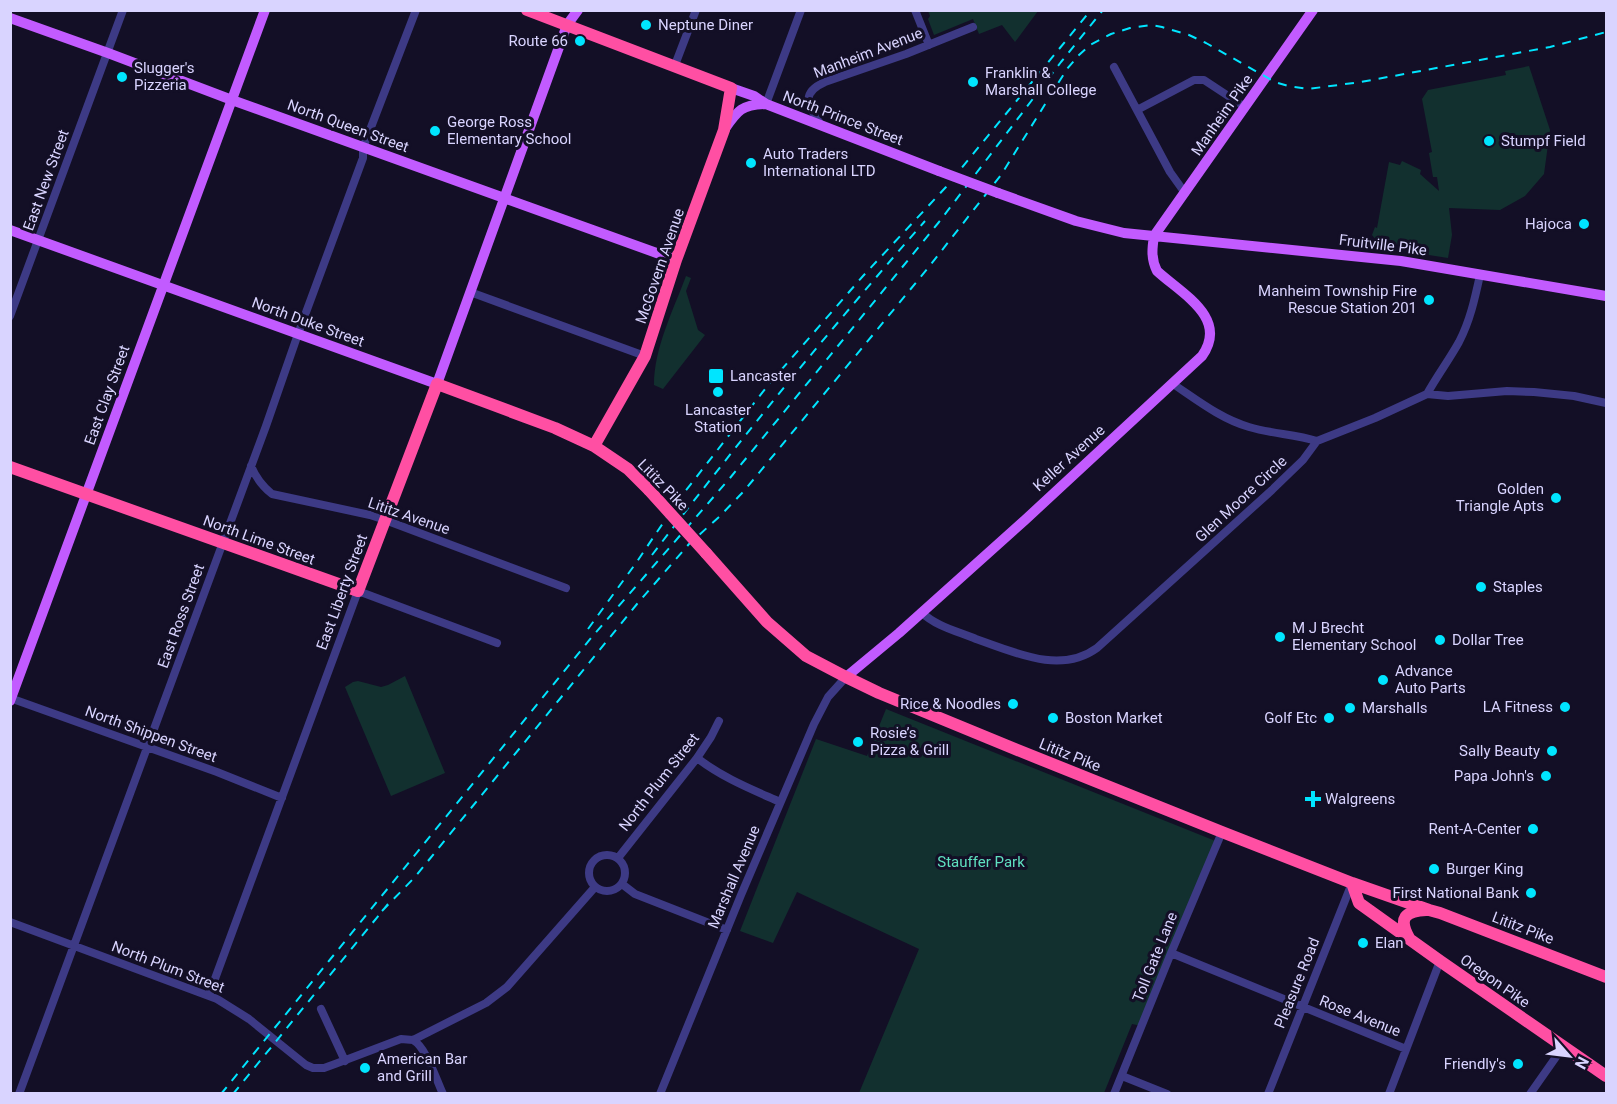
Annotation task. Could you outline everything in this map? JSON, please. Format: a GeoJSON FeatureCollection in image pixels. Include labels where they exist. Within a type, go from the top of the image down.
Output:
{"type":"FeatureCollection","features":[{"type":"Feature","properties":{"kind":"highway","name":"North Prince Street"},"geometry":{"type":"LineString","coordinates":[[527,10],[731,88]]}},
{"type":"Feature","properties":{"kind":"highway","name":"McGovern Avenue"},"geometry":{"type":"LineString","coordinates":[[594,446],[645,356],[676,260],[724,130],[731,88]]}},
{"type":"Feature","properties":{"kind":"highway","name":"North Duke Street"},"geometry":{"type":"LineString","coordinates":[[437,384],[555,428],[594,446]]}},
{"type":"Feature","properties":{"kind":"highway","name":"East Liberty Street"},"geometry":{"type":"LineString","coordinates":[[358,591],[437,384]]}},
{"type":"Feature","properties":{"kind":"highway","name":"Lititz Pike"},"geometry":{"type":"LineString","coordinates":[[594,446],[628,469],[649,490],[767,622],[806,656],[846,677],[879,693],[1222,832],[1606,977]]}},
{"type":"Feature","properties":{"kind":"highway","name":"North Lime Street"},"geometry":{"type":"LineString","coordinates":[[10,467],[358,591]]}},
{"type":"Feature","properties":{"kind":"highway","name":"Oregon Pike"},"geometry":{"type":"LineString","coordinates":[[1352,883],[1359,903],[1606,1076]]}},
{"type":"Feature","properties":{"kind":"highway"},"geometry":{"type":"LineString","coordinates":[[1409,939],[1403,924],[1406,916],[1411,912],[1429,910]]}},
{"type":"Feature","properties":{"kind":"main road","name":"East Clay Street"},"geometry":{"type":"LineString","coordinates":[[11,699],[265,10]]}},
{"type":"Feature","properties":{"kind":"main road"},"geometry":{"type":"LineString","coordinates":[[567,10],[567,25]]}},
{"type":"Feature","properties":{"kind":"main road"},"geometry":{"type":"LineString","coordinates":[[567,25],[578,10]]}},
{"type":"Feature","properties":{"kind":"main road","name":"Manheim Pike"},"geometry":{"type":"LineString","coordinates":[[1154,236],[1313,10]]}},
{"type":"Feature","properties":{"kind":"main road","name":"North Queen Street"},"geometry":{"type":"LineString","coordinates":[[10,18],[676,260]]}},
{"type":"Feature","properties":{"kind":"main road","name":"East Liberty Street"},"geometry":{"type":"LineString","coordinates":[[437,384],[567,25]]}},
{"type":"Feature","properties":{"kind":"main road","name":"North Prince Street"},"geometry":{"type":"LineString","coordinates":[[731,88],[821,126],[998,193],[1076,220],[1124,233],[1154,236]]}},
{"type":"Feature","properties":{"kind":"main road"},"geometry":{"type":"LineString","coordinates":[[724,130],[736,112],[754,104],[766,104]]}},
{"type":"Feature","properties":{"kind":"main road","name":"North Duke Street"},"geometry":{"type":"LineString","coordinates":[[10,230],[437,384]]}},
{"type":"Feature","properties":{"kind":"main road","name":"Fruitville Pike"},"geometry":{"type":"LineString","coordinates":[[1154,236],[1401,261],[1606,296]]}},
{"type":"Feature","properties":{"kind":"main road","name":"Keller Avenue"},"geometry":{"type":"LineString","coordinates":[[846,677],[921,612],[1202,356],[1210,343],[1211,330],[1208,322],[1200,309],[1157,271],[1152,255],[1154,236]]}},
{"type":"Feature","properties":{"kind":"street","name":"East New Street"},"geometry":{"type":"LineString","coordinates":[[10,316],[123,10]]}},
{"type":"Feature","properties":{"kind":"street","name":"East Ross Street"},"geometry":{"type":"LineString","coordinates":[[19,1094],[363,158],[363,148],[416,10]]}},
{"type":"Feature","properties":{"kind":"street"},"geometry":{"type":"LineString","coordinates":[[675,65],[696,10]]}},
{"type":"Feature","properties":{"kind":"street"},"geometry":{"type":"LineString","coordinates":[[766,104],[801,10]]}},
{"type":"Feature","properties":{"kind":"street"},"geometry":{"type":"LineString","coordinates":[[915,10],[929,45]]}},
{"type":"Feature","properties":{"kind":"street","name":"Manheim Avenue"},"geometry":{"type":"LineString","coordinates":[[821,126],[809,105],[808,95],[813,88],[973,27]]}},
{"type":"Feature","properties":{"kind":"street"},"geometry":{"type":"LineString","coordinates":[[1114,67],[1170,171],[1185,193]]}},
{"type":"Feature","properties":{"kind":"street"},"geometry":{"type":"LineString","coordinates":[[1137,110],[1194,80],[1204,80],[1245,107]]}},
{"type":"Feature","properties":{"kind":"street"},"geometry":{"type":"LineString","coordinates":[[1427,394],[1465,328],[1480,274]]}},
{"type":"Feature","properties":{"kind":"street"},"geometry":{"type":"LineString","coordinates":[[470,292],[645,356]]}},
{"type":"Feature","properties":{"kind":"street"},"geometry":{"type":"LineString","coordinates":[[1173,384],[1212,410],[1246,426],[1317,441]]}},
{"type":"Feature","properties":{"kind":"street","name":"Glen Moore Circle"},"geometry":{"type":"LineString","coordinates":[[921,612],[937,624],[1025,656],[1056,661],[1085,656],[1097,648],[1272,490],[1303,460],[1317,441],[1427,394],[1448,396],[1534,392],[1574,396],[1606,403]]}},
{"type":"Feature","properties":{"kind":"street","name":"Lititz Avenue"},"geometry":{"type":"LineString","coordinates":[[251,466],[255,477],[272,494],[370,515],[566,588]]}},
{"type":"Feature","properties":{"kind":"street","name":"North Lime Street"},"geometry":{"type":"LineString","coordinates":[[358,591],[497,643]]}},
{"type":"Feature","properties":{"kind":"street","name":"East Liberty Street"},"geometry":{"type":"LineString","coordinates":[[209,995],[358,591]]}},
{"type":"Feature","properties":{"kind":"street","name":"Marshall Avenue"},"geometry":{"type":"LineString","coordinates":[[660,1094],[820,710],[846,677]]}},
{"type":"Feature","properties":{"kind":"street","name":"North Shippen Street"},"geometry":{"type":"LineString","coordinates":[[11,699],[282,798]]}},
{"type":"Feature","properties":{"kind":"street","name":"North Plum Street"},"geometry":{"type":"LineString","coordinates":[[618,858],[698,758],[719,721]]}},
{"type":"Feature","properties":{"kind":"street"},"geometry":{"type":"LineString","coordinates":[[698,758],[712,770],[780,802]]}},
{"type":"Feature","properties":{"kind":"street","name":"Toll Gate Lane"},"geometry":{"type":"LineString","coordinates":[[1114,1094],[1222,832]]}},
{"type":"Feature","properties":{"kind":"street"},"geometry":{"type":"LineString","coordinates":[[605,855],[618,858],[626,872],[622,884],[615,890],[606,891],[595,887],[589,873],[593,862],[605,855]]}},
{"type":"Feature","properties":{"kind":"street","name":"Pleasure Road"},"geometry":{"type":"LineString","coordinates":[[1268,1094],[1352,883]]}},
{"type":"Feature","properties":{"kind":"street"},"geometry":{"type":"LineString","coordinates":[[622,884],[635,894],[727,930]]}},
{"type":"Feature","properties":{"kind":"street","name":"North Plum Street"},"geometry":{"type":"LineString","coordinates":[[10,922],[209,995],[235,1008],[309,1067],[324,1068],[401,1039],[413,1040],[486,1003],[507,987],[595,887]]}},
{"type":"Feature","properties":{"kind":"street","name":"Rose Avenue"},"geometry":{"type":"LineString","coordinates":[[1171,953],[1406,1049]]}},
{"type":"Feature","properties":{"kind":"street"},"geometry":{"type":"LineString","coordinates":[[1389,1094],[1440,961]]}},
{"type":"Feature","properties":{"kind":"street"},"geometry":{"type":"LineString","coordinates":[[321,1008],[345,1061]]}},
{"type":"Feature","properties":{"kind":"street"},"geometry":{"type":"LineString","coordinates":[[413,1040],[419,1043],[424,1051],[443,1094]]}},
{"type":"Feature","properties":{"kind":"street"},"geometry":{"type":"LineString","coordinates":[[1530,1094],[1563,1047]]}},
{"type":"Feature","properties":{"kind":"street"},"geometry":{"type":"LineString","coordinates":[[1122,1076],[1167,1094]]}},
{"type":"Feature","properties":{"kind":"green space"},"geometry":{"type":"Polygon","coordinates":[[[928,11],[1038,11],[1015,42],[1002,25],[979,34],[973,19],[934,35],[928,19],[930,16],[928,11]]]}},
{"type":"Feature","properties":{"kind":"green space","name":"Stumpf Field"},"geometry":{"type":"Polygon","coordinates":[[[1529,66],[1550,130],[1544,174],[1525,196],[1500,210],[1449,208],[1452,235],[1448,258],[1384,248],[1385,243],[1377,241],[1372,235],[1375,227],[1377,228],[1389,162],[1400,165],[1402,161],[1421,170],[1420,174],[1439,191],[1437,177],[1433,177],[1429,153],[1432,152],[1422,99],[1428,90],[1506,75],[1505,71],[1529,66]]]}},
{"type":"Feature","properties":{"kind":"green space"},"geometry":{"type":"Polygon","coordinates":[[[686,276],[691,278],[686,291],[698,330],[705,335],[663,389],[654,385],[657,357],[686,276]]]}},
{"type":"Feature","properties":{"kind":"green space"},"geometry":{"type":"Polygon","coordinates":[[[405,676],[445,773],[391,796],[345,687],[358,681],[381,687],[405,676]]]}},
{"type":"Feature","properties":{"kind":"green space","name":"Stauffer Park"},"geometry":{"type":"Polygon","coordinates":[[[886,709],[1218,842],[1142,1026],[1132,1024],[1104,1093],[859,1093],[919,949],[797,892],[773,943],[740,931],[816,739],[867,756],[886,709]]]}},
{"type":"Feature","properties":{"kind":"railway"},"geometry":{"type":"LineString","coordinates":[[588,629],[680,498],[769,384],[863,276],[946,187],[1091,10]]}},
{"type":"Feature","properties":{"kind":"railway"},"geometry":{"type":"LineString","coordinates":[[221,1094],[591,638],[730,478],[891,281],[1103,10]]}},
{"type":"Feature","properties":{"kind":"railway"},"geometry":{"type":"LineString","coordinates":[[382,911],[415,877],[637,604],[689,544],[744,491],[928,268],[1001,175],[1067,69],[1090,45],[1111,34],[1130,28],[1151,25],[1162,27],[1206,43],[1275,82],[1308,89],[1361,82],[1550,47],[1606,32]]}},
{"type":"Feature","properties":{"kind":"railway"},"geometry":{"type":"LineString","coordinates":[[652,555],[786,386],[925,221]]}},
{"type":"Feature","properties":{"kind":"railway"},"geometry":{"type":"LineString","coordinates":[[233,1094],[388,904]]}},
{"type":"Feature","properties":{"kind":"place","name":"Neptune Diner"},"geometry":{"type":"Point","coordinates":[646,25]}},
{"type":"Feature","properties":{"kind":"place","name":"Route 66"},"geometry":{"type":"Point","coordinates":[580,41]}},
{"type":"Feature","properties":{"kind":"place","name":"Slugger's Pizzeria"},"geometry":{"type":"Point","coordinates":[122,77]}},
{"type":"Feature","properties":{"kind":"place","name":"Franklin & Marshall College"},"geometry":{"type":"Point","coordinates":[973,82]}},
{"type":"Feature","properties":{"kind":"place","name":"George Ross Elementary School"},"geometry":{"type":"Point","coordinates":[435,131]}},
{"type":"Feature","properties":{"kind":"place","name":"Stumpf Field"},"geometry":{"type":"Point","coordinates":[1489,141]}},
{"type":"Feature","properties":{"kind":"place","name":"Auto Traders International LTD"},"geometry":{"type":"Point","coordinates":[751,163]}},
{"type":"Feature","properties":{"kind":"place","name":"Hajoca"},"geometry":{"type":"Point","coordinates":[1584,224]}},
{"type":"Feature","properties":{"kind":"place","name":"Manheim Township Fire Rescue Station 201"},"geometry":{"type":"Point","coordinates":[1429,300]}},
{"type":"Feature","properties":{"kind":"place","name":"Lancaster"},"geometry":{"type":"Point","coordinates":[716,376]}},
{"type":"Feature","properties":{"kind":"place","name":"Lancaster Station"},"geometry":{"type":"Point","coordinates":[718,392]}},
{"type":"Feature","properties":{"kind":"place","name":"Golden Triangle Apts"},"geometry":{"type":"Point","coordinates":[1556,498]}},
{"type":"Feature","properties":{"kind":"place","name":"Staples"},"geometry":{"type":"Point","coordinates":[1481,587]}},
{"type":"Feature","properties":{"kind":"place","name":"M J Brecht Elementary School"},"geometry":{"type":"Point","coordinates":[1280,637]}},
{"type":"Feature","properties":{"kind":"place","name":"Dollar Tree"},"geometry":{"type":"Point","coordinates":[1440,640]}},
{"type":"Feature","properties":{"kind":"place","name":"Advance Auto Parts"},"geometry":{"type":"Point","coordinates":[1383,680]}},
{"type":"Feature","properties":{"kind":"place","name":"Rice & Noodles"},"geometry":{"type":"Point","coordinates":[1013,704]}},
{"type":"Feature","properties":{"kind":"place","name":"LA Fitness"},"geometry":{"type":"Point","coordinates":[1565,707]}},
{"type":"Feature","properties":{"kind":"place","name":"Marshalls"},"geometry":{"type":"Point","coordinates":[1350,708]}},
{"type":"Feature","properties":{"kind":"place","name":"Boston Market"},"geometry":{"type":"Point","coordinates":[1053,718]}},
{"type":"Feature","properties":{"kind":"place","name":"Golf Etc"},"geometry":{"type":"Point","coordinates":[1329,718]}},
{"type":"Feature","properties":{"kind":"place","name":"Rosie’s Pizza & Grill"},"geometry":{"type":"Point","coordinates":[858,742]}},
{"type":"Feature","properties":{"kind":"place","name":"Sally Beauty"},"geometry":{"type":"Point","coordinates":[1552,751]}},
{"type":"Feature","properties":{"kind":"place","name":"Papa John's"},"geometry":{"type":"Point","coordinates":[1546,776]}},
{"type":"Feature","properties":{"kind":"place","name":"Walgreens"},"geometry":{"type":"Point","coordinates":[1313,799]}},
{"type":"Feature","properties":{"kind":"place","name":"Rent-A-Center"},"geometry":{"type":"Point","coordinates":[1533,829]}},
{"type":"Feature","properties":{"kind":"place","name":"Burger King"},"geometry":{"type":"Point","coordinates":[1434,869]}},
{"type":"Feature","properties":{"kind":"place","name":"First National Bank"},"geometry":{"type":"Point","coordinates":[1531,893]}},
{"type":"Feature","properties":{"kind":"place","name":"Elan"},"geometry":{"type":"Point","coordinates":[1363,943]}},
{"type":"Feature","properties":{"kind":"place","name":"Friendly's"},"geometry":{"type":"Point","coordinates":[1518,1064]}},
{"type":"Feature","properties":{"kind":"place","name":"American Bar and Grill"},"geometry":{"type":"Point","coordinates":[365,1068]}}]}
